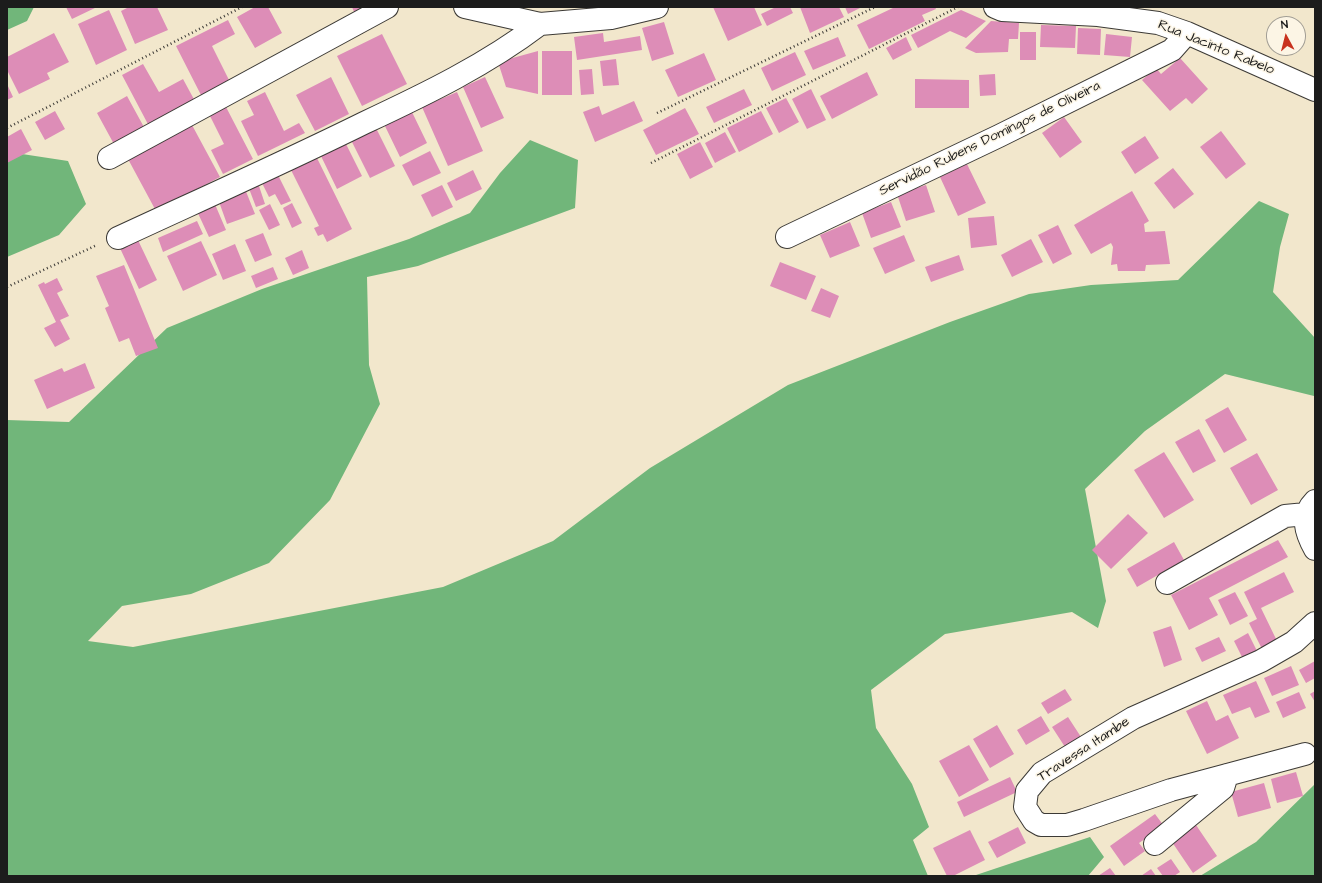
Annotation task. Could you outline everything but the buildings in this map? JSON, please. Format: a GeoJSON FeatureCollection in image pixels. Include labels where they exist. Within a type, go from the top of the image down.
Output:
{"type":"FeatureCollection","features":[{"type":"Feature","properties":{"kind":"street"},"geometry":{"type":"LineString","coordinates":[[109,158],[387,7]]}},
{"type":"Feature","properties":{"kind":"street"},"geometry":{"type":"LineString","coordinates":[[465,7],[540,24],[611,18],[657,7]]}},
{"type":"Feature","properties":{"kind":"street","name":"Rua Jacinto Rabelo"},"geometry":{"type":"LineString","coordinates":[[995,7],[1002,10],[1098,15],[1158,23],[1187,33],[1315,90]]}},
{"type":"Feature","properties":{"kind":"street"},"geometry":{"type":"LineString","coordinates":[[118,238],[293,158],[454,80],[511,46],[540,24]]}},
{"type":"Feature","properties":{"kind":"street","name":"Servidão Rubens Domingos de Oliveira"},"geometry":{"type":"LineString","coordinates":[[787,237],[999,136],[1172,50],[1187,33]]}},
{"type":"Feature","properties":{"kind":"street"},"geometry":{"type":"LineString","coordinates":[[1166,582],[1284,516],[1310,508],[1306,528],[1315,549]]}},
{"type":"Feature","properties":{"kind":"street","name":"Travessa Itambe"},"geometry":{"type":"LineString","coordinates":[[1305,754],[1171,790],[1067,825],[1041,825],[1034,821],[1025,807],[1027,792],[1042,773],[1133,718],[1261,661],[1294,642],[1315,622]]}},
{"type":"Feature","properties":{"kind":"street"},"geometry":{"type":"LineString","coordinates":[[1155,844],[1223,788],[1227,775]]}},
{"type":"Feature","properties":{"kind":"path"},"geometry":{"type":"LineString","coordinates":[[7,128],[242,7]]}},
{"type":"Feature","properties":{"kind":"path"},"geometry":{"type":"LineString","coordinates":[[657,113],[875,7]]}},
{"type":"Feature","properties":{"kind":"path"},"geometry":{"type":"LineString","coordinates":[[651,163],[958,7]]}},
{"type":"Feature","properties":{"kind":"path"},"geometry":{"type":"LineString","coordinates":[[7,287],[78,253],[118,238]]}},
{"type":"Feature","properties":{"kind":"green space"},"geometry":{"type":"Polygon","coordinates":[[[7,7],[34,7],[27,21],[7,30],[7,7]]]}},
{"type":"Feature","properties":{"kind":"green space"},"geometry":{"type":"Polygon","coordinates":[[[530,140],[578,160],[575,208],[418,266],[367,277],[369,365],[380,404],[330,500],[269,563],[191,594],[122,606],[88,641],[133,647],[443,587],[553,541],[650,468],[788,385],[950,322],[1029,294],[1091,285],[1178,280],[1259,201],[1289,214],[1280,247],[1273,292],[1315,338],[1314,396],[1225,374],[1145,431],[1085,489],[1106,601],[1098,628],[1072,612],[945,634],[871,690],[876,728],[912,784],[929,827],[913,840],[928,876],[7,876],[7,420],[69,422],[167,328],[262,289],[409,239],[470,213],[500,173],[530,140]]]}},
{"type":"Feature","properties":{"kind":"green space"},"geometry":{"type":"Polygon","coordinates":[[[22,154],[68,161],[86,204],[59,235],[7,257],[7,158],[22,154]]]}},
{"type":"Feature","properties":{"kind":"green space"},"geometry":{"type":"Polygon","coordinates":[[[1315,784],[1315,876],[1200,876],[1256,842],[1315,784]]]}},
{"type":"Feature","properties":{"kind":"green space"},"geometry":{"type":"Polygon","coordinates":[[[1090,837],[1104,857],[1088,876],[973,876],[1090,837]]]}}]}
